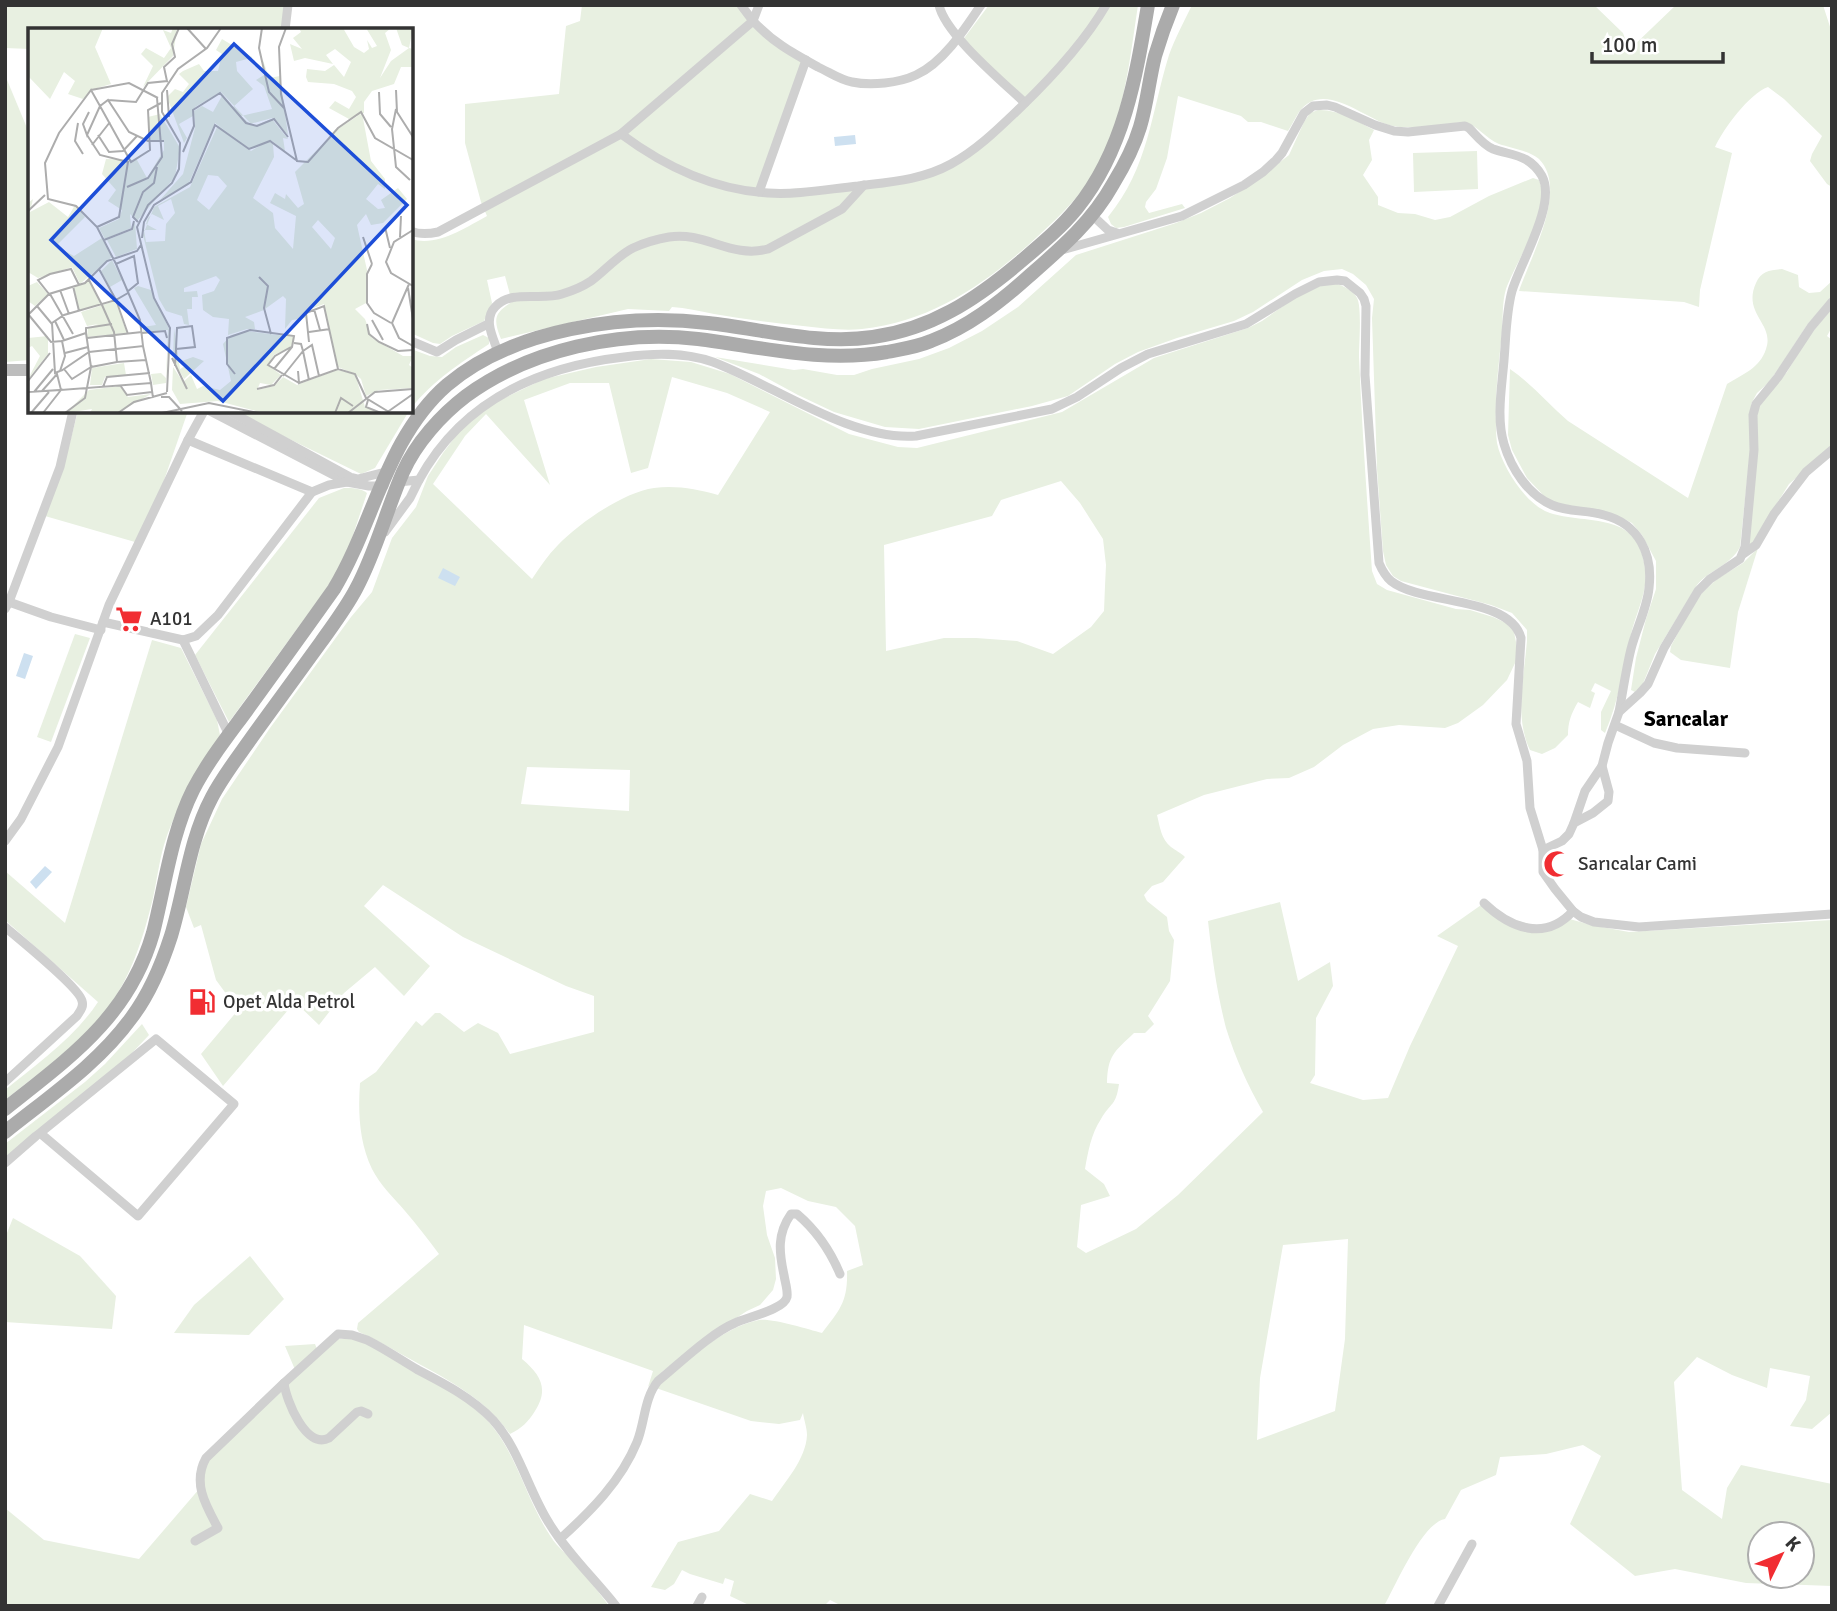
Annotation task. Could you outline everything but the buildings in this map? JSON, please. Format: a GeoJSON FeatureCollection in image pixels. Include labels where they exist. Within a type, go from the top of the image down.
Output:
{"type":"FeatureCollection","features":[{"type":"Feature","properties":{"kind":"main road"},"geometry":{"type":"LineString","coordinates":[[5,1109],[86,1043],[120,1004],[140,967],[152,937],[173,849],[187,804],[203,773],[334,589],[350,560],[387,471],[408,432],[447,385],[498,352],[520,343],[566,331],[644,320],[710,323],[806,337],[873,337],[929,322],[958,308],[998,281],[1052,235],[1076,210],[1096,181],[1116,141],[1128,107],[1148,5]]}},
{"type":"Feature","properties":{"kind":"main road"},"geometry":{"type":"LineString","coordinates":[[5,1132],[92,1062],[120,1033],[140,1006],[159,970],[171,936],[198,830],[211,800],[226,774],[348,604],[376,545],[402,475],[430,431],[466,396],[537,358],[594,344],[661,337],[697,339],[822,356],[872,354],[930,342],[979,316],[1007,296],[1080,230],[1117,179],[1139,132],[1158,47],[1173,5]]}},
{"type":"Feature","properties":{"kind":"street"},"geometry":{"type":"LineString","coordinates":[[285,28],[288,5]]}},
{"type":"Feature","properties":{"kind":"street"},"geometry":{"type":"LineString","coordinates":[[741,5],[768,37],[783,48],[842,79],[864,84],[882,84],[916,75],[933,64],[958,37],[981,5]]}},
{"type":"Feature","properties":{"kind":"street"},"geometry":{"type":"LineString","coordinates":[[413,232],[438,232],[621,134],[753,21],[759,5]]}},
{"type":"Feature","properties":{"kind":"street"},"geometry":{"type":"LineString","coordinates":[[939,5],[947,24],[958,37],[1025,103]]}},
{"type":"Feature","properties":{"kind":"street"},"geometry":{"type":"LineString","coordinates":[[621,134],[663,162],[706,181],[730,188],[759,192],[805,192],[910,179],[950,165],[981,144],[1044,86],[1106,5]]}},
{"type":"Feature","properties":{"kind":"street"},"geometry":{"type":"LineString","coordinates":[[759,192],[806,60]]}},
{"type":"Feature","properties":{"kind":"street"},"geometry":{"type":"LineString","coordinates":[[1057,252],[1182,216],[1244,185],[1276,160],[1304,113],[1314,106],[1335,107],[1394,131],[1465,126],[1489,147],[1519,155],[1532,164],[1543,178],[1546,191],[1537,233],[1517,275],[1507,317],[1501,430],[1504,444],[1514,466],[1534,494],[1552,505],[1605,515],[1634,532],[1647,552],[1650,588],[1630,652],[1619,712],[1602,766],[1585,791],[1574,823],[1565,838],[1543,850]]}},
{"type":"Feature","properties":{"kind":"street"},"geometry":{"type":"LineString","coordinates":[[498,352],[488,324],[493,309],[500,302],[513,298],[558,296],[590,282],[632,249],[670,237],[686,236],[756,253],[842,209],[864,185]]}},
{"type":"Feature","properties":{"kind":"street"},"geometry":{"type":"LineString","coordinates":[[1092,215],[1112,233],[1119,233]]}},
{"type":"Feature","properties":{"kind":"street"},"geometry":{"type":"LineString","coordinates":[[376,545],[410,498],[429,462],[470,416],[511,387],[546,373],[605,359],[646,354],[678,354],[710,361],[748,376],[825,415],[896,436],[916,436],[1038,413],[1062,405],[1148,354],[1246,324],[1309,286],[1328,280],[1345,281],[1360,293],[1366,306],[1365,374],[1379,563],[1393,583],[1502,614],[1516,625],[1521,638],[1516,724],[1527,761],[1530,808],[1543,850],[1543,872],[1573,911],[1594,922],[1639,927],[1832,914]]}},
{"type":"Feature","properties":{"kind":"street"},"geometry":{"type":"LineString","coordinates":[[1743,554],[1756,404],[1832,302]]}},
{"type":"Feature","properties":{"kind":"street"},"geometry":{"type":"LineString","coordinates":[[413,342],[437,352],[488,324]]}},
{"type":"Feature","properties":{"kind":"street"},"geometry":{"type":"LineString","coordinates":[[5,370],[28,370]]}},
{"type":"Feature","properties":{"kind":"street"},"geometry":{"type":"LineString","coordinates":[[74,413],[60,467],[7,604],[51,618],[183,640],[196,636],[209,626],[313,492],[329,485],[347,482],[380,486],[429,462]]}},
{"type":"Feature","properties":{"kind":"street"},"geometry":{"type":"LineString","coordinates":[[5,841],[21,819],[58,747],[117,587],[203,413]]}},
{"type":"Feature","properties":{"kind":"street"},"geometry":{"type":"LineString","coordinates":[[214,413],[347,482]]}},
{"type":"Feature","properties":{"kind":"street"},"geometry":{"type":"LineString","coordinates":[[233,413],[350,477],[358,479],[387,471],[419,480]]}},
{"type":"Feature","properties":{"kind":"street"},"geometry":{"type":"LineString","coordinates":[[188,440],[313,492]]}},
{"type":"Feature","properties":{"kind":"street"},"geometry":{"type":"LineString","coordinates":[[1619,712],[1648,684],[1664,648],[1698,592],[1710,579],[1756,545],[1774,514],[1806,472],[1832,450]]}},
{"type":"Feature","properties":{"kind":"street"},"geometry":{"type":"LineString","coordinates":[[183,640],[229,735]]}},
{"type":"Feature","properties":{"kind":"street"},"geometry":{"type":"LineString","coordinates":[[1615,725],[1654,743],[1677,748],[1745,753]]}},
{"type":"Feature","properties":{"kind":"street"},"geometry":{"type":"LineString","coordinates":[[1574,823],[1608,801],[1609,792],[1602,766]]}},
{"type":"Feature","properties":{"kind":"street"},"geometry":{"type":"LineString","coordinates":[[1484,903],[1506,921],[1528,927],[1549,928],[1573,911]]}},
{"type":"Feature","properties":{"kind":"street"},"geometry":{"type":"LineString","coordinates":[[5,928],[73,988],[83,1005],[77,1016],[5,1082]]}},
{"type":"Feature","properties":{"kind":"street"},"geometry":{"type":"LineString","coordinates":[[5,1163],[40,1133],[156,1039],[234,1104],[138,1216],[40,1133]]}},
{"type":"Feature","properties":{"kind":"street"},"geometry":{"type":"LineString","coordinates":[[560,1539],[590,1511],[619,1474],[635,1445],[648,1397],[658,1381],[729,1325],[772,1309],[784,1301],[787,1294],[779,1247],[791,1214],[797,1214],[815,1232],[831,1253],[840,1274]]}},
{"type":"Feature","properties":{"kind":"street"},"geometry":{"type":"LineString","coordinates":[[195,1541],[218,1528],[203,1500],[200,1488],[202,1466],[211,1453],[338,1334],[352,1335],[368,1340],[453,1388],[484,1412],[503,1432],[549,1524],[616,1606]]}},
{"type":"Feature","properties":{"kind":"street"},"geometry":{"type":"LineString","coordinates":[[284,1383],[299,1424],[321,1440],[329,1438],[357,1412],[368,1414]]}},
{"type":"Feature","properties":{"kind":"street"},"geometry":{"type":"LineString","coordinates":[[1438,1606],[1472,1544]]}},
{"type":"Feature","properties":{"kind":"green space"},"geometry":{"type":"Polygon","coordinates":[[[5,5],[288,5],[285,28],[28,28],[28,49],[5,48],[5,5]]]}},
{"type":"Feature","properties":{"kind":"green space"},"geometry":{"type":"Polygon","coordinates":[[[582,5],[741,5],[753,21],[806,60],[759,191],[886,183],[950,165],[1025,103],[962,41],[989,5],[1138,5],[1126,84],[1116,123],[1101,160],[1088,182],[1064,211],[1018,254],[957,298],[935,309],[887,325],[847,330],[758,321],[677,307],[672,307],[669,311],[628,309],[501,339],[496,321],[498,313],[512,302],[505,276],[487,280],[492,303],[484,321],[440,344],[413,334],[413,239],[441,238],[487,216],[465,143],[465,104],[559,94],[566,26],[580,21],[582,5]]]}},
{"type":"Feature","properties":{"kind":"green space"},"geometry":{"type":"Polygon","coordinates":[[[1192,5],[1594,5],[1623,33],[1629,50],[1676,5],[1823,5],[1832,33],[1832,187],[1810,161],[1822,136],[1768,87],[1738,112],[1715,147],[1732,153],[1700,290],[1699,307],[1684,302],[1519,291],[1538,243],[1549,205],[1547,172],[1535,156],[1499,144],[1463,122],[1418,127],[1393,126],[1333,100],[1320,99],[1309,103],[1299,112],[1288,131],[1261,122],[1248,122],[1241,116],[1178,96],[1167,158],[1156,189],[1145,207],[1149,213],[1182,204],[1185,208],[1116,228],[1108,217],[1122,198],[1141,159],[1169,55],[1192,5]]]}},
{"type":"Feature","properties":{"kind":"green space"},"geometry":{"type":"Polygon","coordinates":[[[5,75],[28,134],[28,360],[5,362],[5,75]]]}},
{"type":"Feature","properties":{"kind":"green space"},"geometry":{"type":"Polygon","coordinates":[[[1318,110],[1354,119],[1374,130],[1369,140],[1372,160],[1363,175],[1378,197],[1378,205],[1398,213],[1415,214],[1435,220],[1450,217],[1489,196],[1533,178],[1539,180],[1542,192],[1537,220],[1504,299],[1496,400],[1497,440],[1504,463],[1516,484],[1541,509],[1618,526],[1638,543],[1646,582],[1632,630],[1618,696],[1605,733],[1601,730],[1601,712],[1611,691],[1595,683],[1591,691],[1595,693],[1590,708],[1578,702],[1570,718],[1568,735],[1555,748],[1542,754],[1530,750],[1521,711],[1527,630],[1512,613],[1401,581],[1393,576],[1386,565],[1377,469],[1372,318],[1374,299],[1366,285],[1342,269],[1324,271],[1302,280],[1253,312],[1234,321],[1138,352],[1068,396],[919,429],[885,427],[834,412],[759,374],[715,357],[794,370],[854,375],[919,359],[949,348],[982,331],[1018,307],[1076,255],[1176,223],[1230,198],[1289,155],[1304,122],[1310,113],[1318,110]]]}},
{"type":"Feature","properties":{"kind":"green space"},"geometry":{"type":"Polygon","coordinates":[[[1477,151],[1478,189],[1414,192],[1413,153],[1477,151]]]}},
{"type":"Feature","properties":{"kind":"green space"},"geometry":{"type":"Polygon","coordinates":[[[1782,269],[1798,275],[1799,287],[1809,293],[1820,292],[1832,281],[1832,296],[1807,325],[1777,371],[1751,404],[1750,452],[1740,547],[1731,559],[1697,585],[1655,654],[1642,686],[1635,692],[1631,690],[1636,658],[1656,589],[1656,561],[1632,523],[1622,518],[1556,503],[1546,498],[1527,478],[1512,450],[1508,435],[1510,369],[1568,421],[1688,498],[1727,384],[1755,366],[1766,349],[1768,340],[1753,303],[1756,283],[1766,272],[1782,269]]]}},
{"type":"Feature","properties":{"kind":"green space"},"geometry":{"type":"Polygon","coordinates":[[[1335,283],[1353,293],[1359,303],[1366,491],[1372,571],[1377,584],[1387,590],[1456,609],[1470,610],[1506,623],[1514,632],[1516,661],[1507,680],[1483,705],[1458,723],[1445,728],[1399,725],[1373,729],[1343,745],[1314,767],[1289,778],[1267,779],[1204,795],[1157,815],[1165,840],[1185,857],[1163,882],[1152,886],[1144,895],[1147,901],[1167,917],[1169,931],[1174,940],[1170,981],[1148,1016],[1154,1024],[1145,1033],[1134,1033],[1111,1060],[1107,1083],[1119,1084],[1118,1091],[1095,1131],[1085,1169],[1104,1184],[1110,1196],[1081,1205],[1077,1247],[1086,1253],[1136,1229],[1178,1195],[1263,1112],[1242,1071],[1226,1028],[1208,921],[1280,902],[1298,981],[1330,962],[1333,986],[1316,1018],[1315,1075],[1310,1083],[1363,1100],[1388,1098],[1458,946],[1437,936],[1484,903],[1499,916],[1545,928],[1566,918],[1629,932],[1832,920],[1832,1412],[1812,1429],[1790,1426],[1806,1400],[1810,1376],[1770,1368],[1767,1388],[1732,1375],[1697,1357],[1674,1382],[1682,1490],[1722,1519],[1727,1488],[1741,1465],[1832,1484],[1832,1586],[1816,1585],[1816,1520],[1746,1520],[1746,1583],[1675,1569],[1635,1576],[1570,1524],[1601,1456],[1583,1445],[1546,1454],[1500,1457],[1496,1475],[1461,1490],[1445,1519],[1427,1531],[1410,1556],[1384,1606],[842,1606],[830,1600],[824,1606],[751,1606],[730,1596],[734,1581],[725,1578],[723,1584],[682,1570],[674,1584],[665,1590],[651,1587],[678,1542],[719,1531],[750,1494],[772,1501],[799,1461],[807,1435],[803,1413],[800,1420],[779,1424],[751,1421],[656,1388],[717,1338],[745,1324],[759,1320],[772,1321],[822,1333],[842,1305],[847,1271],[863,1265],[855,1226],[836,1207],[808,1201],[781,1188],[766,1191],[763,1206],[767,1235],[775,1258],[776,1279],[773,1290],[760,1305],[716,1331],[663,1371],[648,1387],[653,1371],[524,1325],[522,1359],[538,1377],[542,1396],[530,1418],[510,1434],[489,1410],[466,1391],[357,1329],[358,1323],[439,1254],[372,1169],[360,1127],[360,1083],[376,1072],[416,1021],[422,1026],[435,1013],[440,1013],[464,1032],[478,1023],[498,1033],[510,1054],[594,1032],[594,996],[566,986],[463,937],[383,885],[364,906],[430,966],[404,996],[375,967],[344,993],[319,1025],[295,1002],[223,1086],[201,1054],[238,1010],[216,980],[201,925],[194,928],[186,907],[201,844],[222,799],[270,728],[372,592],[392,538],[416,507],[428,476],[458,433],[494,403],[544,379],[596,367],[651,359],[691,362],[730,374],[849,434],[898,447],[917,448],[1062,412],[1154,358],[1248,328],[1293,299],[1322,285],[1335,283]],[[672,377],[648,468],[631,473],[609,383],[570,383],[524,400],[550,485],[486,414],[465,436],[433,484],[532,579],[567,536],[590,518],[629,496],[654,488],[670,487],[718,495],[770,412],[727,393],[672,377]],[[1061,481],[1001,500],[992,516],[884,545],[886,651],[944,638],[976,638],[1017,641],[1053,654],[1091,627],[1104,611],[1106,565],[1103,539],[1080,503],[1061,481]],[[527,767],[521,804],[629,811],[630,770],[527,767]],[[1348,1239],[1283,1245],[1260,1378],[1257,1440],[1335,1411],[1345,1339],[1348,1239]]]}},
{"type":"Feature","properties":{"kind":"green space"},"geometry":{"type":"Polygon","coordinates":[[[1832,308],[1832,327],[1827,336],[1832,340],[1832,447],[1789,484],[1751,545],[1756,414],[1764,398],[1787,372],[1807,339],[1832,308]]]}},
{"type":"Feature","properties":{"kind":"green space"},"geometry":{"type":"Polygon","coordinates":[[[483,335],[489,338],[489,344],[438,381],[413,406],[413,350],[442,357],[456,347],[483,335]]]}},
{"type":"Feature","properties":{"kind":"green space"},"geometry":{"type":"Polygon","coordinates":[[[77,413],[187,413],[161,489],[135,542],[45,516],[77,413]]]}},
{"type":"Feature","properties":{"kind":"green space"},"geometry":{"type":"Polygon","coordinates":[[[236,413],[408,413],[375,468],[361,474],[236,413]]]}},
{"type":"Feature","properties":{"kind":"green space"},"geometry":{"type":"Polygon","coordinates":[[[344,488],[359,489],[367,493],[339,568],[229,722],[195,655],[319,498],[344,488]]]}},
{"type":"Feature","properties":{"kind":"green space"},"geometry":{"type":"Polygon","coordinates":[[[1758,548],[1738,612],[1730,668],[1681,660],[1670,652],[1692,607],[1702,593],[1717,579],[1743,563],[1758,548]]]}},
{"type":"Feature","properties":{"kind":"green space"},"geometry":{"type":"Polygon","coordinates":[[[75,634],[90,638],[51,742],[37,737],[75,634]]]}},
{"type":"Feature","properties":{"kind":"green space"},"geometry":{"type":"Polygon","coordinates":[[[152,640],[181,648],[217,720],[220,735],[189,788],[169,830],[141,940],[131,968],[117,994],[98,1020],[73,1045],[5,1100],[5,1090],[67,1038],[98,1002],[5,920],[5,871],[65,923],[152,640]]]}},
{"type":"Feature","properties":{"kind":"green space"},"geometry":{"type":"Polygon","coordinates":[[[142,1024],[149,1035],[114,1072],[5,1161],[5,1144],[85,1082],[142,1024]]]}},
{"type":"Feature","properties":{"kind":"green space"},"geometry":{"type":"Polygon","coordinates":[[[13,1218],[80,1256],[116,1296],[112,1329],[5,1322],[5,1238],[13,1218]]]}},
{"type":"Feature","properties":{"kind":"green space"},"geometry":{"type":"Polygon","coordinates":[[[250,1256],[284,1299],[249,1335],[174,1333],[194,1305],[250,1256]]]}},
{"type":"Feature","properties":{"kind":"green space"},"geometry":{"type":"Polygon","coordinates":[[[337,1339],[352,1339],[365,1343],[441,1385],[483,1416],[504,1443],[551,1537],[609,1606],[5,1606],[5,1508],[44,1540],[139,1559],[200,1488],[202,1466],[296,1372],[285,1346],[315,1344],[317,1349],[337,1339]]]}},
{"type":"Feature","properties":{"kind":"water"},"geometry":{"type":"Polygon","coordinates":[[[855,135],[856,144],[835,146],[834,137],[855,135]]]}},
{"type":"Feature","properties":{"kind":"water"},"geometry":{"type":"Polygon","coordinates":[[[443,568],[460,577],[455,586],[438,578],[443,568]]]}},
{"type":"Feature","properties":{"kind":"water"},"geometry":{"type":"Polygon","coordinates":[[[24,653],[33,656],[25,679],[16,676],[24,653]]]}},
{"type":"Feature","properties":{"kind":"water"},"geometry":{"type":"Polygon","coordinates":[[[45,866],[52,872],[36,889],[30,882],[45,866]]]}},
{"type":"Feature","properties":{"kind":"place","name":"A101"},"geometry":{"type":"Point","coordinates":[129,619]}},
{"type":"Feature","properties":{"kind":"place","name":"Sarıcalar Cami"},"geometry":{"type":"Point","coordinates":[1557,864]}},
{"type":"Feature","properties":{"kind":"place","name":"Opet Alda Petrol"},"geometry":{"type":"Point","coordinates":[202,1002]}},
{"type":"Feature","properties":{"kind":"district","name":"Sarıcalar"},"geometry":{"type":"Point","coordinates":[1686,719]}}]}
